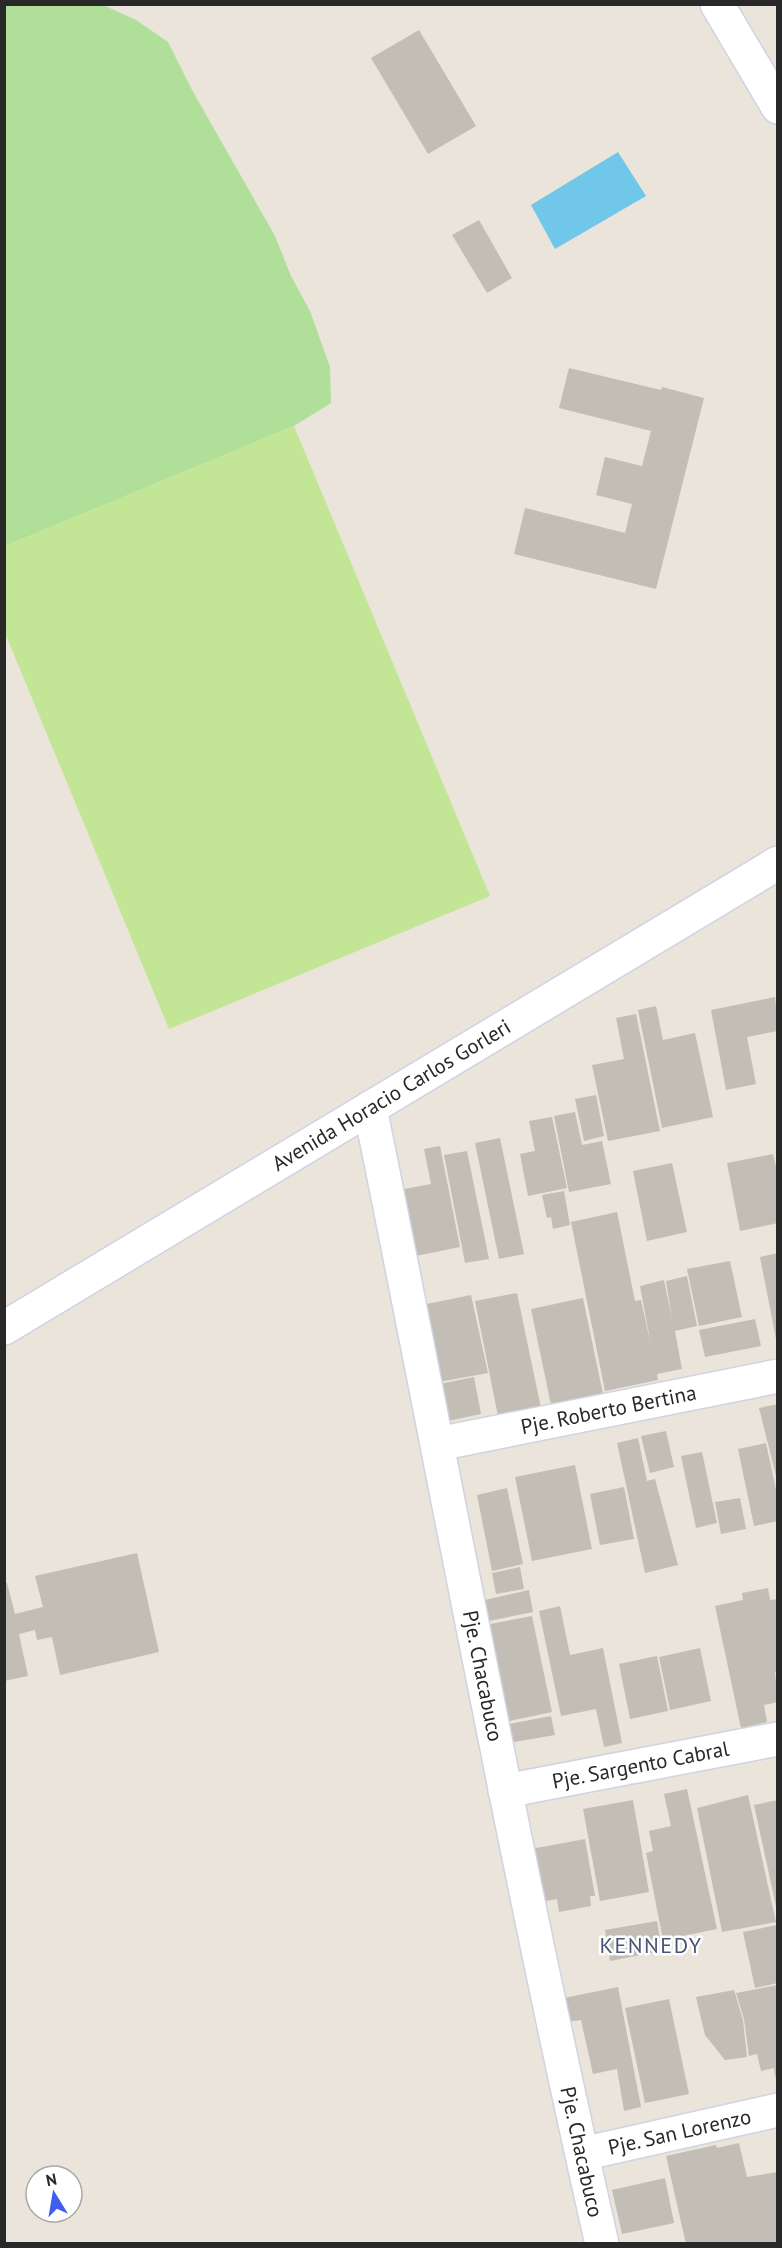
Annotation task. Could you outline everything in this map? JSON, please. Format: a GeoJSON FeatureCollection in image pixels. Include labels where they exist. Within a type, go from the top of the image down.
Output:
{"type":"FeatureCollection","features":[{"type":"Feature","properties":{"kind":"street"},"geometry":{"type":"LineString","coordinates":[[717,4],[777,107]]}},
{"type":"Feature","properties":{"kind":"street","name":"Avenida Horacio Carlos Gorleri"},"geometry":{"type":"LineString","coordinates":[[4,1328],[777,863]]}},
{"type":"Feature","properties":{"kind":"street","name":"Pje. Chacabuco"},"geometry":{"type":"LineString","coordinates":[[370,1108],[505,1791],[602,2244]]}},
{"type":"Feature","properties":{"kind":"street","name":"Pje. Roberto Bertina"},"geometry":{"type":"LineString","coordinates":[[438,1444],[777,1376]]}},
{"type":"Feature","properties":{"kind":"street","name":"Pje. Sargento Cabral"},"geometry":{"type":"LineString","coordinates":[[505,1791],[777,1739]]}},
{"type":"Feature","properties":{"kind":"street","name":"Pje. San Lorenzo"},"geometry":{"type":"LineString","coordinates":[[582,2154],[777,2110]]}},
{"type":"Feature","properties":{"kind":"green space"},"geometry":{"type":"Polygon","coordinates":[[[5,5],[103,5],[136,20],[168,42],[192,90],[275,236],[291,276],[310,311],[330,367],[331,403],[294,426],[5,546],[5,5]]]}},
{"type":"Feature","properties":{"kind":"green space"},"geometry":{"type":"Polygon","coordinates":[[[294,426],[490,896],[169,1029],[5,633],[5,546],[294,426]]]}},
{"type":"Feature","properties":{"kind":"water"},"geometry":{"type":"Polygon","coordinates":[[[618,152],[646,196],[555,249],[531,205],[618,152]]]}},
{"type":"Feature","properties":{"kind":"building"},"geometry":{"type":"Polygon","coordinates":[[[419,30],[476,126],[428,154],[371,58],[419,30]]]}},
{"type":"Feature","properties":{"kind":"building"},"geometry":{"type":"Polygon","coordinates":[[[479,220],[512,278],[487,293],[452,235],[479,220]]]}},
{"type":"Feature","properties":{"kind":"building"},"geometry":{"type":"Polygon","coordinates":[[[569,368],[704,398],[656,589],[514,554],[525,508],[625,533],[632,504],[596,495],[605,457],[642,466],[651,431],[559,408],[569,368]]]}},
{"type":"Feature","properties":{"kind":"building"},"geometry":{"type":"Polygon","coordinates":[[[775,997],[778,1031],[747,1037],[756,1084],[726,1090],[711,1010],[775,997]]]}},
{"type":"Feature","properties":{"kind":"building"},"geometry":{"type":"Polygon","coordinates":[[[656,1006],[663,1040],[695,1033],[713,1117],[662,1128],[638,1010],[656,1006]]]}},
{"type":"Feature","properties":{"kind":"building"},"geometry":{"type":"Polygon","coordinates":[[[636,1014],[660,1131],[608,1141],[592,1065],[624,1059],[616,1018],[636,1014]]]}},
{"type":"Feature","properties":{"kind":"building"},"geometry":{"type":"Polygon","coordinates":[[[596,1095],[604,1136],[584,1141],[575,1099],[596,1095]]]}},
{"type":"Feature","properties":{"kind":"building"},"geometry":{"type":"Polygon","coordinates":[[[575,1112],[582,1145],[602,1141],[611,1184],[569,1192],[554,1116],[575,1112]]]}},
{"type":"Feature","properties":{"kind":"building"},"geometry":{"type":"Polygon","coordinates":[[[552,1117],[567,1188],[528,1196],[520,1154],[535,1151],[529,1121],[552,1117]]]}},
{"type":"Feature","properties":{"kind":"building"},"geometry":{"type":"Polygon","coordinates":[[[500,1138],[524,1254],[499,1259],[475,1143],[500,1138]]]}},
{"type":"Feature","properties":{"kind":"building"},"geometry":{"type":"Polygon","coordinates":[[[440,1146],[460,1247],[406,1258],[393,1191],[431,1184],[424,1149],[440,1146]]]}},
{"type":"Feature","properties":{"kind":"building"},"geometry":{"type":"Polygon","coordinates":[[[467,1151],[489,1259],[465,1263],[444,1155],[467,1151]]]}},
{"type":"Feature","properties":{"kind":"building"},"geometry":{"type":"Polygon","coordinates":[[[773,1154],[778,1175],[778,1223],[740,1231],[727,1163],[773,1154]]]}},
{"type":"Feature","properties":{"kind":"building"},"geometry":{"type":"Polygon","coordinates":[[[672,1163],[687,1232],[647,1241],[633,1171],[672,1163]]]}},
{"type":"Feature","properties":{"kind":"building"},"geometry":{"type":"Polygon","coordinates":[[[564,1191],[570,1225],[553,1229],[551,1217],[547,1218],[542,1195],[564,1191]]]}},
{"type":"Feature","properties":{"kind":"building"},"geometry":{"type":"Polygon","coordinates":[[[617,1212],[635,1301],[641,1300],[651,1345],[640,1286],[664,1280],[672,1319],[666,1281],[687,1276],[697,1326],[675,1331],[682,1369],[657,1374],[658,1380],[605,1391],[571,1222],[617,1212]]]}},
{"type":"Feature","properties":{"kind":"building"},"geometry":{"type":"Polygon","coordinates":[[[778,1253],[778,1339],[776,1339],[760,1257],[778,1253]]]}},
{"type":"Feature","properties":{"kind":"building"},"geometry":{"type":"Polygon","coordinates":[[[730,1261],[742,1317],[699,1326],[687,1269],[730,1261]]]}},
{"type":"Feature","properties":{"kind":"building"},"geometry":{"type":"Polygon","coordinates":[[[517,1293],[541,1408],[498,1416],[475,1301],[517,1293]]]}},
{"type":"Feature","properties":{"kind":"building"},"geometry":{"type":"Polygon","coordinates":[[[471,1295],[488,1373],[433,1383],[417,1306],[471,1295]]]}},
{"type":"Feature","properties":{"kind":"building"},"geometry":{"type":"Polygon","coordinates":[[[583,1298],[603,1394],[551,1405],[531,1309],[583,1298]]]}},
{"type":"Feature","properties":{"kind":"building"},"geometry":{"type":"Polygon","coordinates":[[[755,1319],[761,1346],[705,1357],[699,1330],[755,1319]]]}},
{"type":"Feature","properties":{"kind":"building"},"geometry":{"type":"Polygon","coordinates":[[[474,1377],[481,1414],[443,1422],[435,1385],[474,1377]]]}},
{"type":"Feature","properties":{"kind":"building"},"geometry":{"type":"Polygon","coordinates":[[[778,1404],[778,1479],[777,1480],[759,1408],[778,1404]]]}},
{"type":"Feature","properties":{"kind":"building"},"geometry":{"type":"Polygon","coordinates":[[[666,1431],[674,1467],[650,1473],[641,1436],[666,1431]]]}},
{"type":"Feature","properties":{"kind":"building"},"geometry":{"type":"Polygon","coordinates":[[[638,1438],[647,1481],[655,1479],[678,1565],[645,1573],[617,1443],[638,1438]]]}},
{"type":"Feature","properties":{"kind":"building"},"geometry":{"type":"Polygon","coordinates":[[[766,1443],[778,1499],[778,1521],[754,1526],[738,1449],[766,1443]]]}},
{"type":"Feature","properties":{"kind":"building"},"geometry":{"type":"Polygon","coordinates":[[[702,1452],[717,1523],[696,1528],[681,1456],[702,1452]]]}},
{"type":"Feature","properties":{"kind":"building"},"geometry":{"type":"Polygon","coordinates":[[[575,1465],[592,1549],[532,1561],[515,1477],[575,1465]]]}},
{"type":"Feature","properties":{"kind":"building"},"geometry":{"type":"Polygon","coordinates":[[[624,1487],[634,1539],[600,1545],[590,1494],[624,1487]]]}},
{"type":"Feature","properties":{"kind":"building"},"geometry":{"type":"Polygon","coordinates":[[[507,1488],[523,1564],[492,1571],[477,1495],[507,1488]]]}},
{"type":"Feature","properties":{"kind":"building"},"geometry":{"type":"Polygon","coordinates":[[[740,1498],[746,1529],[721,1534],[715,1502],[740,1498]]]}},
{"type":"Feature","properties":{"kind":"building"},"geometry":{"type":"Polygon","coordinates":[[[137,1553],[159,1652],[60,1675],[52,1637],[37,1640],[35,1630],[19,1634],[28,1676],[4,1681],[4,1583],[7,1583],[15,1614],[43,1607],[35,1576],[137,1553]]]}},
{"type":"Feature","properties":{"kind":"building"},"geometry":{"type":"Polygon","coordinates":[[[520,1567],[524,1589],[496,1594],[492,1573],[520,1567]]]}},
{"type":"Feature","properties":{"kind":"building"},"geometry":{"type":"Polygon","coordinates":[[[768,1588],[770,1600],[778,1599],[778,1672],[775,1672],[778,1702],[764,1705],[767,1722],[741,1728],[715,1606],[743,1600],[742,1593],[768,1588]]]}},
{"type":"Feature","properties":{"kind":"building"},"geometry":{"type":"Polygon","coordinates":[[[529,1590],[533,1612],[489,1621],[485,1600],[529,1590]]]}},
{"type":"Feature","properties":{"kind":"building"},"geometry":{"type":"Polygon","coordinates":[[[560,1606],[570,1655],[603,1648],[622,1743],[604,1747],[596,1709],[561,1716],[539,1611],[560,1606]]]}},
{"type":"Feature","properties":{"kind":"building"},"geometry":{"type":"Polygon","coordinates":[[[532,1616],[552,1712],[505,1722],[485,1625],[532,1616]]]}},
{"type":"Feature","properties":{"kind":"building"},"geometry":{"type":"Polygon","coordinates":[[[700,1648],[711,1701],[670,1710],[659,1657],[700,1648]]]}},
{"type":"Feature","properties":{"kind":"building"},"geometry":{"type":"Polygon","coordinates":[[[657,1656],[668,1711],[630,1719],[619,1664],[657,1656]]]}},
{"type":"Feature","properties":{"kind":"building"},"geometry":{"type":"Polygon","coordinates":[[[551,1716],[555,1735],[508,1743],[504,1725],[551,1716]]]}},
{"type":"Feature","properties":{"kind":"building"},"geometry":{"type":"Polygon","coordinates":[[[687,1789],[717,1929],[663,1940],[646,1853],[653,1851],[649,1831],[671,1826],[664,1794],[687,1789]]]}},
{"type":"Feature","properties":{"kind":"building"},"geometry":{"type":"Polygon","coordinates":[[[748,1795],[776,1922],[722,1932],[697,1808],[748,1795]]]}},
{"type":"Feature","properties":{"kind":"building"},"geometry":{"type":"Polygon","coordinates":[[[633,1800],[649,1892],[600,1901],[583,1809],[633,1800]]]}},
{"type":"Feature","properties":{"kind":"building"},"geometry":{"type":"Polygon","coordinates":[[[778,1800],[778,1911],[777,1911],[754,1805],[778,1800]]]}},
{"type":"Feature","properties":{"kind":"building"},"geometry":{"type":"Polygon","coordinates":[[[585,1839],[595,1896],[590,1896],[591,1906],[559,1912],[557,1899],[546,1901],[543,1887],[538,1888],[531,1849],[585,1839]]]}},
{"type":"Feature","properties":{"kind":"building"},"geometry":{"type":"Polygon","coordinates":[[[657,1921],[662,1951],[610,1961],[605,1930],[657,1921]]]}},
{"type":"Feature","properties":{"kind":"building"},"geometry":{"type":"Polygon","coordinates":[[[777,1925],[778,1983],[755,1988],[743,1932],[777,1925]]]}},
{"type":"Feature","properties":{"kind":"building"},"geometry":{"type":"Polygon","coordinates":[[[778,1985],[778,2076],[775,2077],[774,2068],[761,2071],[757,2054],[749,2056],[744,2019],[736,1993],[778,1985]]]}},
{"type":"Feature","properties":{"kind":"building"},"geometry":{"type":"Polygon","coordinates":[[[618,1987],[641,2107],[624,2111],[617,2069],[593,2074],[581,2020],[568,2022],[564,1998],[618,1987]]]}},
{"type":"Feature","properties":{"kind":"building"},"geometry":{"type":"Polygon","coordinates":[[[734,1990],[743,2020],[747,2057],[725,2060],[705,2035],[696,1997],[734,1990]]]}},
{"type":"Feature","properties":{"kind":"building"},"geometry":{"type":"Polygon","coordinates":[[[669,1999],[689,2094],[645,2103],[625,2008],[669,1999]]]}},
{"type":"Feature","properties":{"kind":"building"},"geometry":{"type":"Polygon","coordinates":[[[739,2143],[747,2177],[778,2172],[778,2244],[686,2244],[666,2156],[716,2145],[717,2148],[739,2143]]]}},
{"type":"Feature","properties":{"kind":"building"},"geometry":{"type":"Polygon","coordinates":[[[665,2178],[674,2223],[622,2234],[612,2190],[665,2178]]]}},
{"type":"Feature","properties":{"kind":"district","name":"KENNEDY"},"geometry":{"type":"Point","coordinates":[651,1945]}}]}
